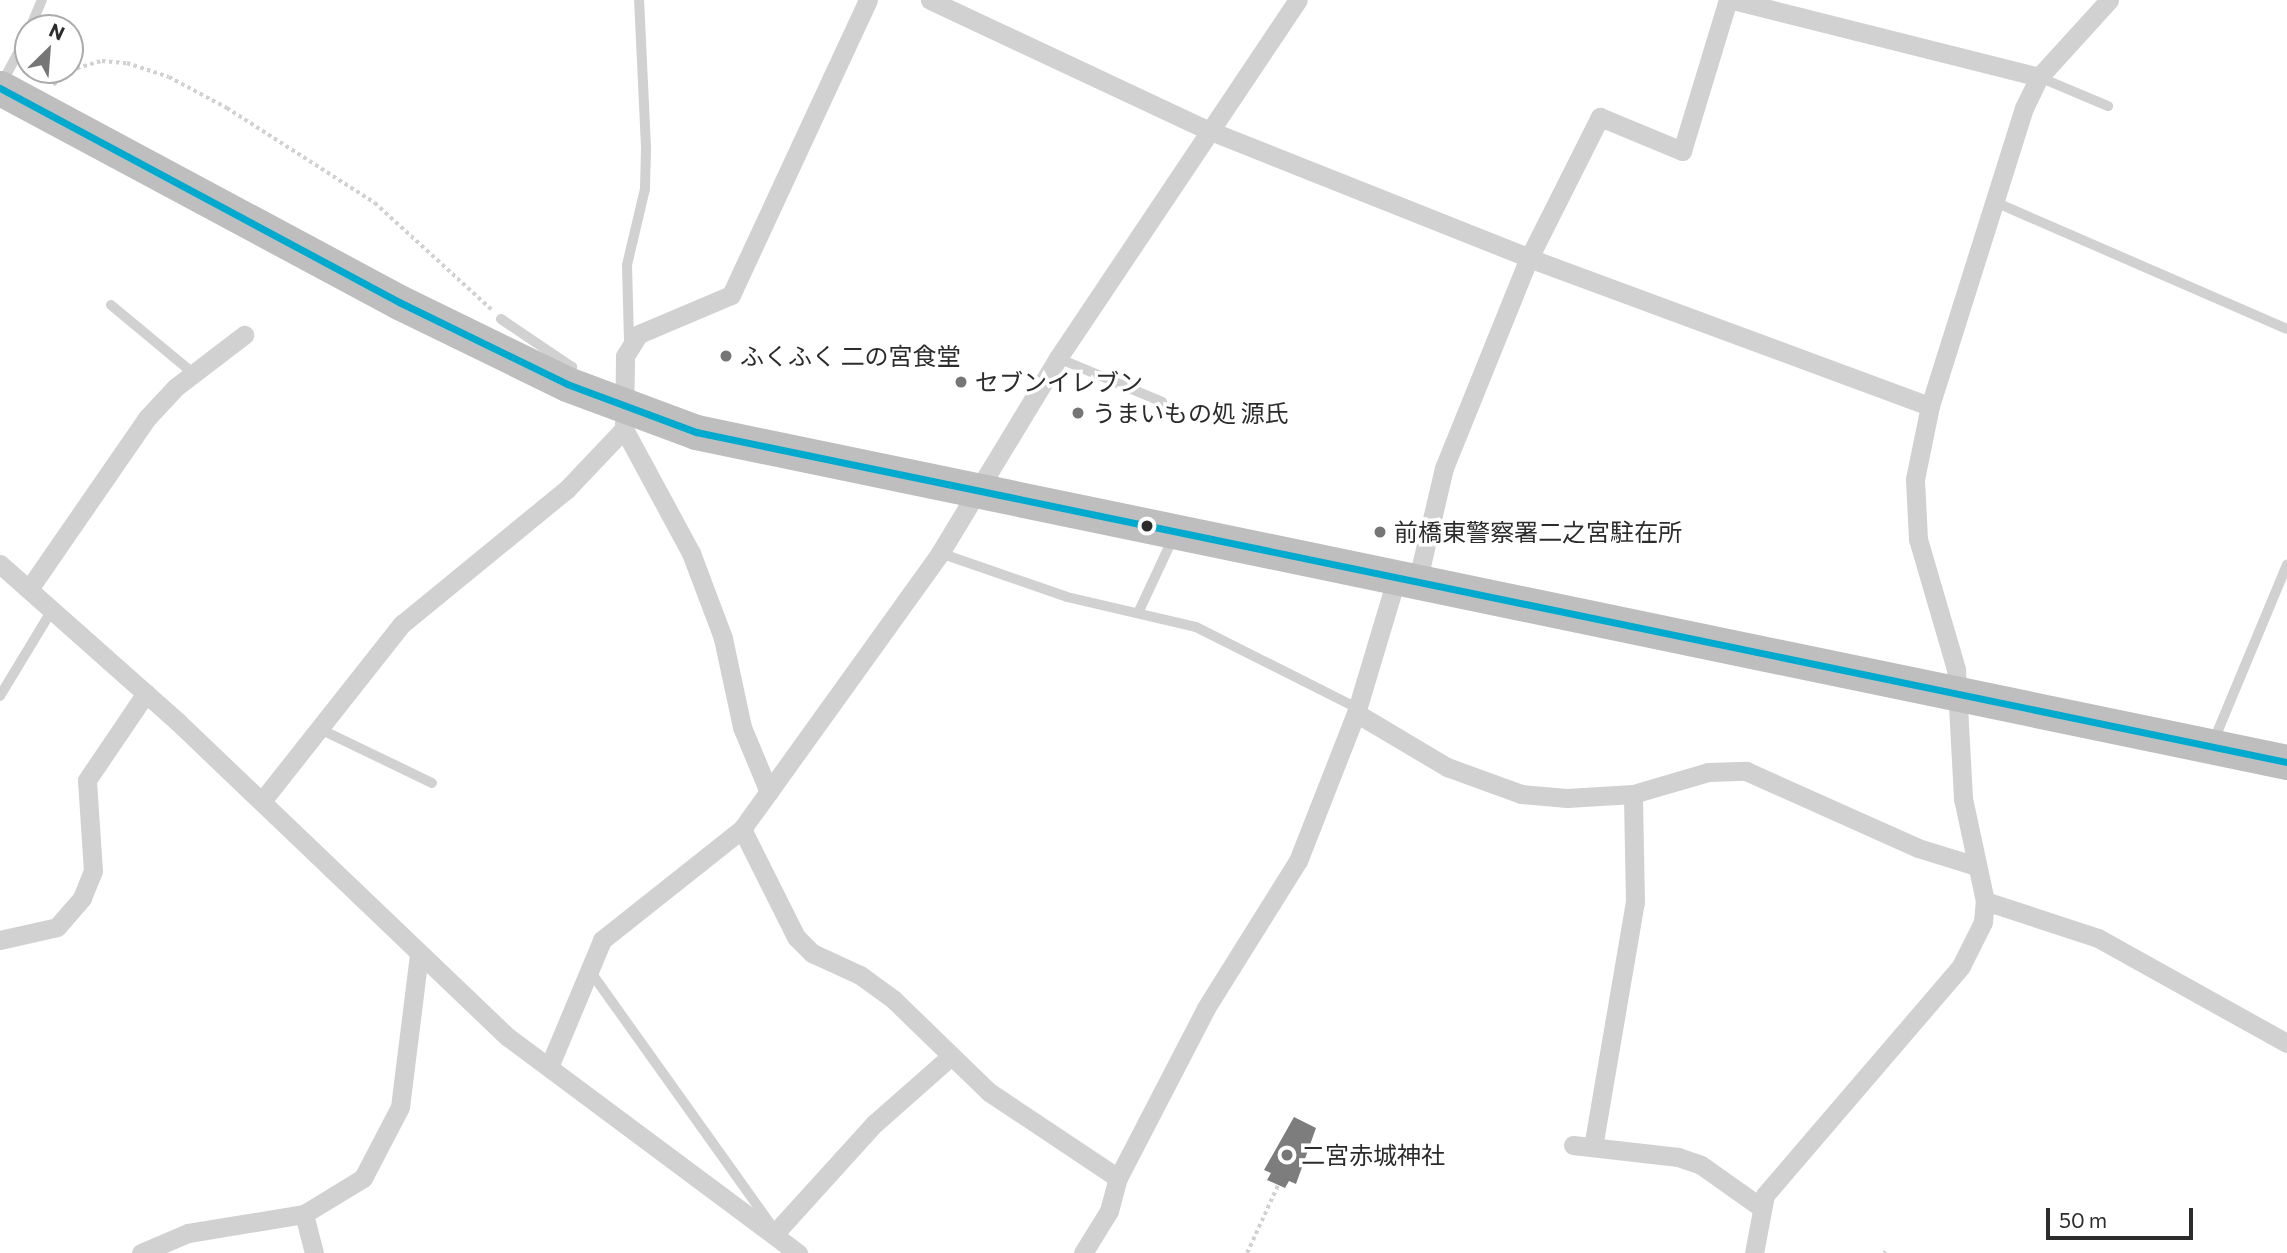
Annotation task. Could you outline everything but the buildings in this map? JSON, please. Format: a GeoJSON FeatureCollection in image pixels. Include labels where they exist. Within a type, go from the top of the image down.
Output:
{"type":"FeatureCollection","features":[{"type":"Feature","properties":{"kind":"highway"},"geometry":{"type":"LineString","coordinates":[[0,87],[399,302],[567,384],[623,418],[975,488],[1406,581],[1957,691],[2287,762]]}},
{"type":"Feature","properties":{"kind":"street"},"geometry":{"type":"LineString","coordinates":[[769,792],[746,739],[723,638],[691,553],[623,418],[629,341],[731,295],[868,0]]}},
{"type":"Feature","properties":{"kind":"street"},"geometry":{"type":"LineString","coordinates":[[930,0],[1208,131],[1529,258],[1930,406]]}},
{"type":"Feature","properties":{"kind":"street"},"geometry":{"type":"LineString","coordinates":[[549,1067],[602,940],[626,916],[742,829],[940,552],[975,488],[1058,358],[1298,0]]}},
{"type":"Feature","properties":{"kind":"street"},"geometry":{"type":"LineString","coordinates":[[1083,1253],[1109,1210],[1118,1178],[1206,1008],[1298,861],[1406,581],[1444,468],[1529,258],[1600,117],[1682,151],[1730,0],[2039,77]]}},
{"type":"Feature","properties":{"kind":"street"},"geometry":{"type":"LineString","coordinates":[[1754,1253],[1759,1206],[1864,1075],[1961,966],[1983,922],[1985,901],[1973,864],[1962,797],[1957,691],[1916,518],[1915,479],[1930,406],[1994,202],[2039,77],[2109,0]]}},
{"type":"Feature","properties":{"kind":"street"},"geometry":{"type":"LineString","coordinates":[[29,589],[132,438],[193,373],[244,335]]}},
{"type":"Feature","properties":{"kind":"street"},"geometry":{"type":"LineString","coordinates":[[262,801],[322,730],[402,624],[567,489],[623,418]]}},
{"type":"Feature","properties":{"kind":"street"},"geometry":{"type":"LineString","coordinates":[[0,564],[146,693],[262,801],[419,955],[549,1067],[662,1155],[776,1231],[798,1253]]}},
{"type":"Feature","properties":{"kind":"street"},"geometry":{"type":"LineString","coordinates":[[0,940],[57,927],[82,898],[93,871],[87,780],[146,693]]}},
{"type":"Feature","properties":{"kind":"street"},"geometry":{"type":"LineString","coordinates":[[1356,711],[1447,767],[1511,791],[1567,798],[1633,794],[1707,772],[1746,771],[1918,848],[1973,864]]}},
{"type":"Feature","properties":{"kind":"street"},"geometry":{"type":"LineString","coordinates":[[1594,1147],[1635,902],[1633,794]]}},
{"type":"Feature","properties":{"kind":"street"},"geometry":{"type":"LineString","coordinates":[[742,829],[796,937],[812,953],[859,975],[893,999],[989,1092],[1118,1178]]}},
{"type":"Feature","properties":{"kind":"street"},"geometry":{"type":"LineString","coordinates":[[1985,901],[2098,938],[2287,1043]]}},
{"type":"Feature","properties":{"kind":"street"},"geometry":{"type":"LineString","coordinates":[[141,1253],[188,1233],[304,1214],[363,1178],[394,1126],[419,955]]}},
{"type":"Feature","properties":{"kind":"street"},"geometry":{"type":"LineString","coordinates":[[776,1231],[874,1124],[950,1057]]}},
{"type":"Feature","properties":{"kind":"street"},"geometry":{"type":"LineString","coordinates":[[1573,1145],[1701,1165],[1759,1206]]}},
{"type":"Feature","properties":{"kind":"street"},"geometry":{"type":"LineString","coordinates":[[304,1214],[314,1253]]}},
{"type":"Feature","properties":{"kind":"lane"},"geometry":{"type":"LineString","coordinates":[[629,341],[627,265],[645,189],[646,147],[639,0]]}},
{"type":"Feature","properties":{"kind":"lane"},"geometry":{"type":"LineString","coordinates":[[0,87],[14,60]]}},
{"type":"Feature","properties":{"kind":"lane"},"geometry":{"type":"LineString","coordinates":[[2039,77],[2108,106]]}},
{"type":"Feature","properties":{"kind":"lane"},"geometry":{"type":"LineString","coordinates":[[1994,202],[2287,329]]}},
{"type":"Feature","properties":{"kind":"lane"},"geometry":{"type":"LineString","coordinates":[[111,305],[193,373]]}},
{"type":"Feature","properties":{"kind":"lane"},"geometry":{"type":"LineString","coordinates":[[501,319],[572,367],[567,384]]}},
{"type":"Feature","properties":{"kind":"lane"},"geometry":{"type":"LineString","coordinates":[[1058,358],[1162,402]]}},
{"type":"Feature","properties":{"kind":"lane"},"geometry":{"type":"LineString","coordinates":[[1139,611],[1176,532]]}},
{"type":"Feature","properties":{"kind":"lane"},"geometry":{"type":"LineString","coordinates":[[940,552],[1067,597],[1139,611],[1196,628],[1356,711]]}},
{"type":"Feature","properties":{"kind":"lane"},"geometry":{"type":"LineString","coordinates":[[2213,748],[2283,586],[2287,565]]}},
{"type":"Feature","properties":{"kind":"lane"},"geometry":{"type":"LineString","coordinates":[[0,696],[52,610]]}},
{"type":"Feature","properties":{"kind":"lane"},"geometry":{"type":"LineString","coordinates":[[322,730],[432,783]]}},
{"type":"Feature","properties":{"kind":"lane"},"geometry":{"type":"LineString","coordinates":[[590,971],[776,1231]]}},
{"type":"Feature","properties":{"kind":"path"},"geometry":{"type":"LineString","coordinates":[[84,66],[102,61],[127,63],[169,77],[227,108],[375,203],[501,319]]}},
{"type":"Feature","properties":{"kind":"path"},"geometry":{"type":"LineString","coordinates":[[1247,1253],[1278,1185]]}},
{"type":"Feature","properties":{"kind":"transit line"},"geometry":{"type":"LineString","coordinates":[[0,88],[399,302],[567,384],[696,432],[2287,762]]}},
{"type":"Feature","properties":{"kind":"place","name":"ふくふく 二の宮食堂"},"geometry":{"type":"Point","coordinates":[726,356]}},
{"type":"Feature","properties":{"kind":"place","name":"セブンイレブン"},"geometry":{"type":"Point","coordinates":[961,382]}},
{"type":"Feature","properties":{"kind":"place","name":"うまいもの処 源氏"},"geometry":{"type":"Point","coordinates":[1078,413]}},
{"type":"Feature","properties":{"kind":"place","name":"前橋東警察署二之宮駐在所"},"geometry":{"type":"Point","coordinates":[1380,532]}},
{"type":"Feature","properties":{"kind":"place","name":"二宮赤城神社"},"geometry":{"type":"Point","coordinates":[1287,1155]}}]}
